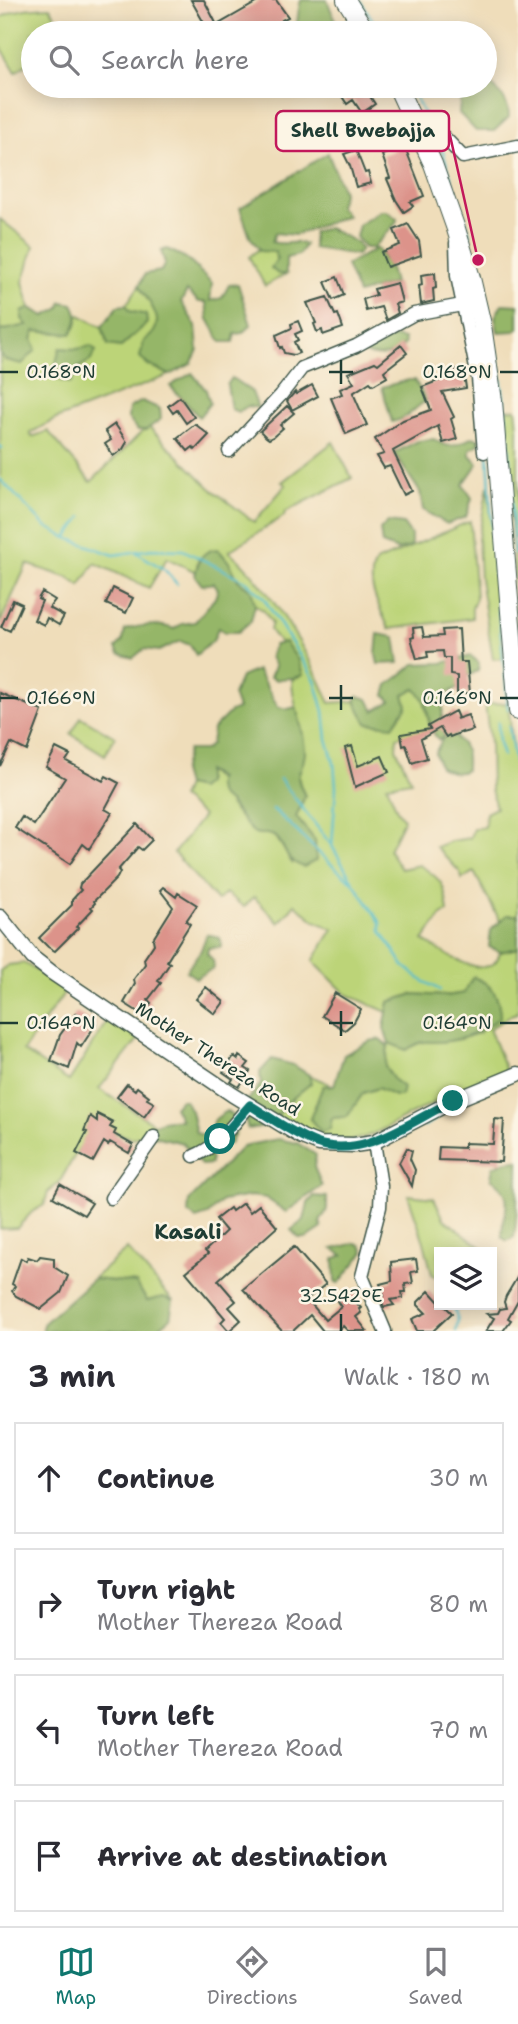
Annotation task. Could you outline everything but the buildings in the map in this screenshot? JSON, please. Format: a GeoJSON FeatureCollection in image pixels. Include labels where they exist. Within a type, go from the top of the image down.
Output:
{"type":"FeatureCollection","features":[{"type":"Feature","properties":{"kind":"main road"},"geometry":{"type":"LineString","coordinates":[[346,0],[359,21]]}},
{"type":"Feature","properties":{"kind":"main road"},"geometry":{"type":"LineString","coordinates":[[403,98],[423,141],[456,229],[482,325],[493,401],[518,711]]}},
{"type":"Feature","properties":{"kind":"street"},"geometry":{"type":"LineString","coordinates":[[423,141],[438,135],[463,157],[518,146]]}},
{"type":"Feature","properties":{"kind":"street"},"geometry":{"type":"LineString","coordinates":[[456,229],[457,267],[462,305],[478,378],[484,452]]}},
{"type":"Feature","properties":{"kind":"street"},"geometry":{"type":"LineString","coordinates":[[229,451],[267,411],[302,368],[356,346],[414,314],[462,305]]}},
{"type":"Feature","properties":{"kind":"street","name":"Mother Thereza Road"},"geometry":{"type":"LineString","coordinates":[[0,917],[33,958],[250,1105],[302,1137],[319,1144],[354,1145],[374,1142],[443,1105],[518,1074]]}},
{"type":"Feature","properties":{"kind":"street"},"geometry":{"type":"LineString","coordinates":[[194,1156],[203,1153],[220,1139],[250,1105]]}},
{"type":"Feature","properties":{"kind":"street"},"geometry":{"type":"LineString","coordinates":[[111,1198],[154,1137]]}},
{"type":"Feature","properties":{"kind":"street"},"geometry":{"type":"LineString","coordinates":[[374,1142],[380,1170],[380,1207],[362,1276],[385,1331]]}},
{"type":"Feature","properties":{"kind":"green space"},"geometry":{"type":"Polygon","coordinates":[[[301,0],[327,0],[335,20],[297,21],[301,0]]]}},
{"type":"Feature","properties":{"kind":"green space"},"geometry":{"type":"Polygon","coordinates":[[[50,7],[59,21],[21,21],[21,68],[16,72],[0,45],[0,18],[30,8],[50,7]]]}},
{"type":"Feature","properties":{"kind":"green space"},"geometry":{"type":"Polygon","coordinates":[[[497,90],[507,106],[509,117],[494,131],[476,131],[459,113],[460,98],[497,98],[497,90]]]}},
{"type":"Feature","properties":{"kind":"green space"},"geometry":{"type":"Polygon","coordinates":[[[328,153],[343,192],[339,206],[347,216],[295,235],[275,233],[272,242],[305,244],[299,255],[286,258],[286,274],[278,274],[271,268],[277,259],[275,252],[261,251],[250,237],[240,208],[328,153]]]}},
{"type":"Feature","properties":{"kind":"green space"},"geometry":{"type":"Polygon","coordinates":[[[380,211],[387,211],[397,219],[396,223],[373,248],[365,248],[356,237],[359,225],[380,211]]]}},
{"type":"Feature","properties":{"kind":"green space"},"geometry":{"type":"Polygon","coordinates":[[[0,219],[34,246],[23,282],[30,308],[23,312],[28,325],[0,331],[0,219]]]}},
{"type":"Feature","properties":{"kind":"green space"},"geometry":{"type":"Polygon","coordinates":[[[328,228],[356,242],[361,249],[357,255],[313,248],[313,232],[328,228]]]}},
{"type":"Feature","properties":{"kind":"green space"},"geometry":{"type":"Polygon","coordinates":[[[377,248],[390,269],[394,283],[358,294],[346,265],[377,248]]]}},
{"type":"Feature","properties":{"kind":"green space"},"geometry":{"type":"Polygon","coordinates":[[[167,249],[186,258],[212,283],[210,301],[222,298],[229,285],[238,284],[251,325],[242,333],[235,334],[233,342],[221,342],[208,319],[206,302],[199,302],[187,291],[181,302],[196,326],[198,350],[191,364],[170,375],[148,365],[140,357],[144,341],[152,335],[157,321],[153,308],[139,286],[145,274],[161,271],[165,263],[161,251],[167,249]]]}},
{"type":"Feature","properties":{"kind":"green space"},"geometry":{"type":"Polygon","coordinates":[[[259,249],[275,252],[278,274],[286,274],[265,286],[249,257],[259,249]]]}},
{"type":"Feature","properties":{"kind":"green space"},"geometry":{"type":"Polygon","coordinates":[[[139,286],[157,315],[148,365],[170,375],[56,419],[30,433],[32,437],[48,431],[91,482],[148,426],[210,488],[254,522],[286,485],[282,482],[333,442],[352,478],[285,512],[284,516],[229,551],[259,583],[287,622],[330,703],[355,701],[367,723],[404,694],[415,689],[423,696],[431,731],[397,737],[396,748],[411,781],[387,785],[397,810],[404,819],[389,850],[401,869],[419,865],[438,879],[446,896],[448,912],[443,914],[423,940],[453,958],[477,966],[487,966],[495,962],[500,952],[518,948],[518,1013],[489,1029],[507,1073],[439,1100],[358,1139],[337,1141],[321,1138],[277,1117],[286,1103],[311,1083],[309,1075],[334,1086],[323,1086],[310,1119],[341,1114],[353,1107],[363,1093],[378,1088],[395,1096],[394,1080],[384,1066],[389,1043],[406,1050],[420,1041],[447,1041],[480,1033],[474,977],[465,993],[446,996],[413,994],[389,1002],[387,1012],[346,994],[313,961],[333,929],[315,921],[295,904],[279,923],[254,897],[244,907],[226,893],[217,901],[174,853],[203,816],[181,798],[186,786],[199,789],[205,771],[220,784],[233,810],[255,832],[276,838],[292,863],[296,817],[305,796],[299,778],[304,746],[292,680],[302,675],[285,642],[280,643],[270,630],[272,623],[264,611],[255,605],[251,590],[238,580],[229,562],[198,560],[196,572],[167,558],[149,588],[95,563],[80,586],[69,578],[27,564],[0,623],[0,354],[5,360],[32,339],[35,331],[71,334],[78,322],[78,314],[102,327],[108,345],[121,347],[147,323],[146,315],[130,311],[126,305],[139,286]]]}},
{"type":"Feature","properties":{"kind":"green space"},"geometry":{"type":"Polygon","coordinates":[[[62,302],[73,304],[77,312],[77,322],[71,334],[35,331],[32,339],[36,350],[22,364],[5,360],[0,354],[0,331],[27,325],[22,319],[22,312],[30,308],[45,316],[59,309],[62,302]]]}},
{"type":"Feature","properties":{"kind":"green space"},"geometry":{"type":"Polygon","coordinates":[[[502,304],[518,305],[518,328],[515,331],[498,332],[495,317],[502,304]]]}},
{"type":"Feature","properties":{"kind":"green space"},"geometry":{"type":"Polygon","coordinates":[[[126,305],[130,311],[146,315],[147,323],[121,347],[108,345],[102,327],[118,306],[126,305]]]}},
{"type":"Feature","properties":{"kind":"green space"},"geometry":{"type":"Polygon","coordinates":[[[395,337],[404,339],[405,344],[390,354],[374,356],[362,352],[364,347],[395,337]]]}},
{"type":"Feature","properties":{"kind":"green space"},"geometry":{"type":"Polygon","coordinates":[[[91,346],[96,351],[91,360],[78,368],[71,383],[59,380],[53,374],[60,348],[91,346]]]}},
{"type":"Feature","properties":{"kind":"green space"},"geometry":{"type":"Polygon","coordinates":[[[192,373],[206,390],[210,403],[199,417],[170,386],[192,373]]]}},
{"type":"Feature","properties":{"kind":"green space"},"geometry":{"type":"Polygon","coordinates":[[[232,378],[252,392],[258,408],[248,406],[238,412],[231,409],[227,385],[232,378]]]}},
{"type":"Feature","properties":{"kind":"green space"},"geometry":{"type":"Polygon","coordinates":[[[415,380],[426,401],[407,416],[392,422],[382,387],[415,380]]]}},
{"type":"Feature","properties":{"kind":"green space"},"geometry":{"type":"Polygon","coordinates":[[[142,401],[160,409],[161,419],[146,430],[137,430],[128,418],[129,408],[142,401]]]}},
{"type":"Feature","properties":{"kind":"green space"},"geometry":{"type":"Polygon","coordinates":[[[516,409],[518,535],[513,541],[515,550],[518,551],[518,632],[502,410],[516,409]]]}},
{"type":"Feature","properties":{"kind":"green space"},"geometry":{"type":"Polygon","coordinates":[[[473,437],[480,440],[479,444],[470,449],[470,455],[478,463],[463,485],[472,498],[466,517],[447,524],[423,510],[420,492],[394,453],[418,441],[434,439],[454,446],[473,437]]]}},
{"type":"Feature","properties":{"kind":"green space"},"geometry":{"type":"Polygon","coordinates":[[[488,486],[503,658],[493,659],[480,579],[478,539],[488,486]]]}},
{"type":"Feature","properties":{"kind":"green space"},"geometry":{"type":"Polygon","coordinates":[[[470,521],[476,598],[472,618],[389,629],[372,587],[376,562],[470,521]]]}},
{"type":"Feature","properties":{"kind":"green space"},"geometry":{"type":"Polygon","coordinates":[[[388,522],[403,524],[411,535],[411,547],[397,550],[382,544],[380,530],[388,522]]]}},
{"type":"Feature","properties":{"kind":"green space"},"geometry":{"type":"Polygon","coordinates":[[[218,549],[229,562],[238,580],[251,590],[255,605],[251,621],[238,632],[225,632],[218,628],[213,641],[196,655],[190,645],[180,641],[159,651],[144,649],[133,658],[119,654],[116,648],[123,640],[125,630],[150,625],[174,629],[182,624],[195,622],[215,598],[218,589],[214,583],[202,585],[195,576],[197,566],[204,554],[218,549]]]}},
{"type":"Feature","properties":{"kind":"green space"},"geometry":{"type":"Polygon","coordinates":[[[378,634],[395,637],[399,663],[378,664],[378,634]]]}},
{"type":"Feature","properties":{"kind":"green space"},"geometry":{"type":"Polygon","coordinates":[[[285,642],[298,660],[303,675],[276,680],[270,677],[275,666],[270,657],[274,645],[285,642]]]}},
{"type":"Feature","properties":{"kind":"green space"},"geometry":{"type":"Polygon","coordinates":[[[471,656],[479,663],[478,671],[467,676],[465,683],[444,696],[442,716],[444,736],[451,731],[455,732],[465,749],[466,770],[462,772],[440,767],[435,753],[443,738],[439,740],[434,733],[421,695],[415,689],[404,694],[407,706],[393,726],[367,723],[355,701],[358,696],[368,699],[374,711],[391,701],[385,695],[388,685],[415,664],[442,663],[471,656]]]}},
{"type":"Feature","properties":{"kind":"green space"},"geometry":{"type":"Polygon","coordinates":[[[257,670],[278,707],[296,707],[302,730],[305,753],[298,776],[305,796],[296,817],[315,840],[316,860],[304,867],[288,857],[274,835],[257,834],[249,828],[231,804],[219,794],[218,778],[206,771],[206,783],[199,789],[186,786],[182,772],[188,750],[205,750],[211,744],[213,729],[230,712],[238,709],[233,695],[241,677],[257,670]]]}},
{"type":"Feature","properties":{"kind":"green space"},"geometry":{"type":"Polygon","coordinates":[[[508,703],[518,791],[518,915],[507,915],[500,921],[474,872],[462,879],[460,872],[436,847],[470,838],[473,829],[485,827],[486,813],[496,808],[491,789],[490,742],[485,704],[508,703]]]}},
{"type":"Feature","properties":{"kind":"green space"},"geometry":{"type":"Polygon","coordinates":[[[81,717],[115,737],[105,755],[71,734],[81,717]]]}},
{"type":"Feature","properties":{"kind":"green space"},"geometry":{"type":"Polygon","coordinates":[[[507,915],[518,915],[518,948],[500,952],[489,947],[491,930],[507,915]]]}},
{"type":"Feature","properties":{"kind":"green space"},"geometry":{"type":"Polygon","coordinates":[[[207,934],[220,938],[221,947],[208,948],[207,954],[213,960],[214,968],[196,978],[186,971],[201,950],[207,934]]]}},
{"type":"Feature","properties":{"kind":"green space"},"geometry":{"type":"Polygon","coordinates":[[[24,963],[67,989],[23,1051],[69,1081],[109,1018],[140,1037],[99,1089],[154,1124],[147,1134],[132,1138],[113,1132],[92,1133],[78,1150],[59,1183],[48,1192],[44,1205],[32,1212],[17,1228],[0,1229],[0,971],[8,965],[24,963]]]}},
{"type":"Feature","properties":{"kind":"green space"},"geometry":{"type":"Polygon","coordinates":[[[473,977],[494,992],[500,1017],[476,1033],[457,1040],[423,1042],[406,1050],[389,1043],[384,1028],[389,1002],[413,994],[446,996],[464,993],[473,977]]]}},
{"type":"Feature","properties":{"kind":"green space"},"geometry":{"type":"Polygon","coordinates":[[[380,1039],[388,1046],[385,1066],[394,1080],[403,1087],[401,1096],[378,1088],[363,1093],[347,1117],[332,1118],[330,1129],[321,1132],[310,1119],[323,1086],[334,1085],[344,1055],[370,1041],[380,1039]]]}},
{"type":"Feature","properties":{"kind":"green space"},"geometry":{"type":"Polygon","coordinates":[[[272,1059],[293,1065],[309,1075],[311,1083],[287,1103],[270,1125],[248,1129],[242,1107],[261,1084],[260,1072],[272,1059]]]}},
{"type":"Feature","properties":{"kind":"green space"},"geometry":{"type":"Polygon","coordinates":[[[180,1100],[185,1100],[191,1111],[196,1133],[211,1137],[213,1121],[226,1111],[234,1117],[237,1129],[230,1144],[218,1143],[211,1148],[211,1164],[201,1165],[183,1143],[147,1134],[161,1121],[181,1120],[174,1107],[180,1100]]]}},
{"type":"Feature","properties":{"kind":"green space"},"geometry":{"type":"Polygon","coordinates":[[[278,1139],[297,1143],[316,1155],[314,1167],[322,1186],[286,1212],[266,1198],[251,1196],[222,1201],[208,1215],[196,1219],[188,1213],[189,1201],[243,1146],[278,1139]]]}},
{"type":"Feature","properties":{"kind":"green space"},"geometry":{"type":"Polygon","coordinates":[[[518,1160],[514,1237],[507,1241],[502,1237],[506,1198],[499,1185],[491,1178],[493,1167],[518,1160]]]}},
{"type":"Feature","properties":{"kind":"green space"},"geometry":{"type":"Polygon","coordinates":[[[408,1195],[434,1198],[444,1219],[481,1247],[434,1247],[434,1275],[408,1195]]]}},
{"type":"Feature","properties":{"kind":"green space"},"geometry":{"type":"Polygon","coordinates":[[[314,1196],[327,1197],[327,1210],[320,1222],[322,1228],[307,1238],[299,1238],[291,1230],[304,1220],[308,1203],[314,1196]]]}},
{"type":"Feature","properties":{"kind":"green space"},"geometry":{"type":"Polygon","coordinates":[[[355,1243],[361,1245],[364,1252],[339,1283],[335,1282],[334,1259],[343,1255],[333,1249],[355,1243]]]}},
{"type":"Feature","properties":{"kind":"green space"},"geometry":{"type":"Polygon","coordinates":[[[127,1249],[173,1301],[163,1297],[147,1301],[136,1283],[93,1279],[127,1249]]]}},
{"type":"Feature","properties":{"kind":"green space"},"geometry":{"type":"Polygon","coordinates":[[[93,1279],[136,1283],[147,1301],[163,1297],[173,1301],[170,1319],[155,1331],[43,1331],[43,1324],[93,1279]]]}},
{"type":"Feature","properties":{"kind":"waterway"},"geometry":{"type":"LineString","coordinates":[[361,2],[373,21]]}},
{"type":"Feature","properties":{"kind":"waterway"},"geometry":{"type":"LineString","coordinates":[[416,98],[429,125]]}},
{"type":"Feature","properties":{"kind":"waterway"},"geometry":{"type":"LineString","coordinates":[[442,150],[470,236]]}},
{"type":"Feature","properties":{"kind":"waterway"},"geometry":{"type":"LineString","coordinates":[[481,276],[489,316]]}},
{"type":"Feature","properties":{"kind":"waterway"},"geometry":{"type":"LineString","coordinates":[[491,331],[506,414],[514,554]]}},
{"type":"Feature","properties":{"kind":"waterway"},"geometry":{"type":"LineString","coordinates":[[488,455],[494,562],[508,709]]}},
{"type":"Feature","properties":{"kind":"waterway"},"geometry":{"type":"LineString","coordinates":[[0,479],[45,526],[67,538],[114,555],[152,549],[183,550],[246,581],[263,597],[315,680],[324,711],[336,787],[332,846]]}},
{"type":"Feature","properties":{"kind":"waterway"},"geometry":{"type":"LineString","coordinates":[[68,537],[82,517]]}},
{"type":"Feature","properties":{"kind":"waterway"},"geometry":{"type":"LineString","coordinates":[[136,552],[165,570],[177,584]]}},
{"type":"Feature","properties":{"kind":"waterway"},"geometry":{"type":"LineString","coordinates":[[498,722],[503,756]]}},
{"type":"Feature","properties":{"kind":"waterway"},"geometry":{"type":"LineString","coordinates":[[509,727],[518,782]]}},
{"type":"Feature","properties":{"kind":"waterway"},"geometry":{"type":"LineString","coordinates":[[280,779],[332,846],[381,923],[381,931],[404,966],[440,990]]}},
{"type":"Feature","properties":{"kind":"waterway"},"geometry":{"type":"LineString","coordinates":[[273,809],[350,880]]}},
{"type":"Feature","properties":{"kind":"waterway"},"geometry":{"type":"LineString","coordinates":[[424,1126],[435,1120]]}},
{"type":"Feature","properties":{"kind":"waterway"},"geometry":{"type":"LineString","coordinates":[[455,1310],[458,1320],[456,1331]]}},
{"type":"Feature","properties":{"kind":"place","name":"Shell Bwebajja"},"geometry":{"type":"Point","coordinates":[478,260]}},
{"type":"Feature","properties":{"kind":"district","name":"Kasali"},"geometry":{"type":"Point","coordinates":[188,1232]}},
{"type":"Feature","properties":{"kind":"route"},"geometry":{"type":"LineString","coordinates":[[220,1139],[250,1105],[302,1137],[319,1144],[335,1146],[374,1142],[453,1101]]}}]}
